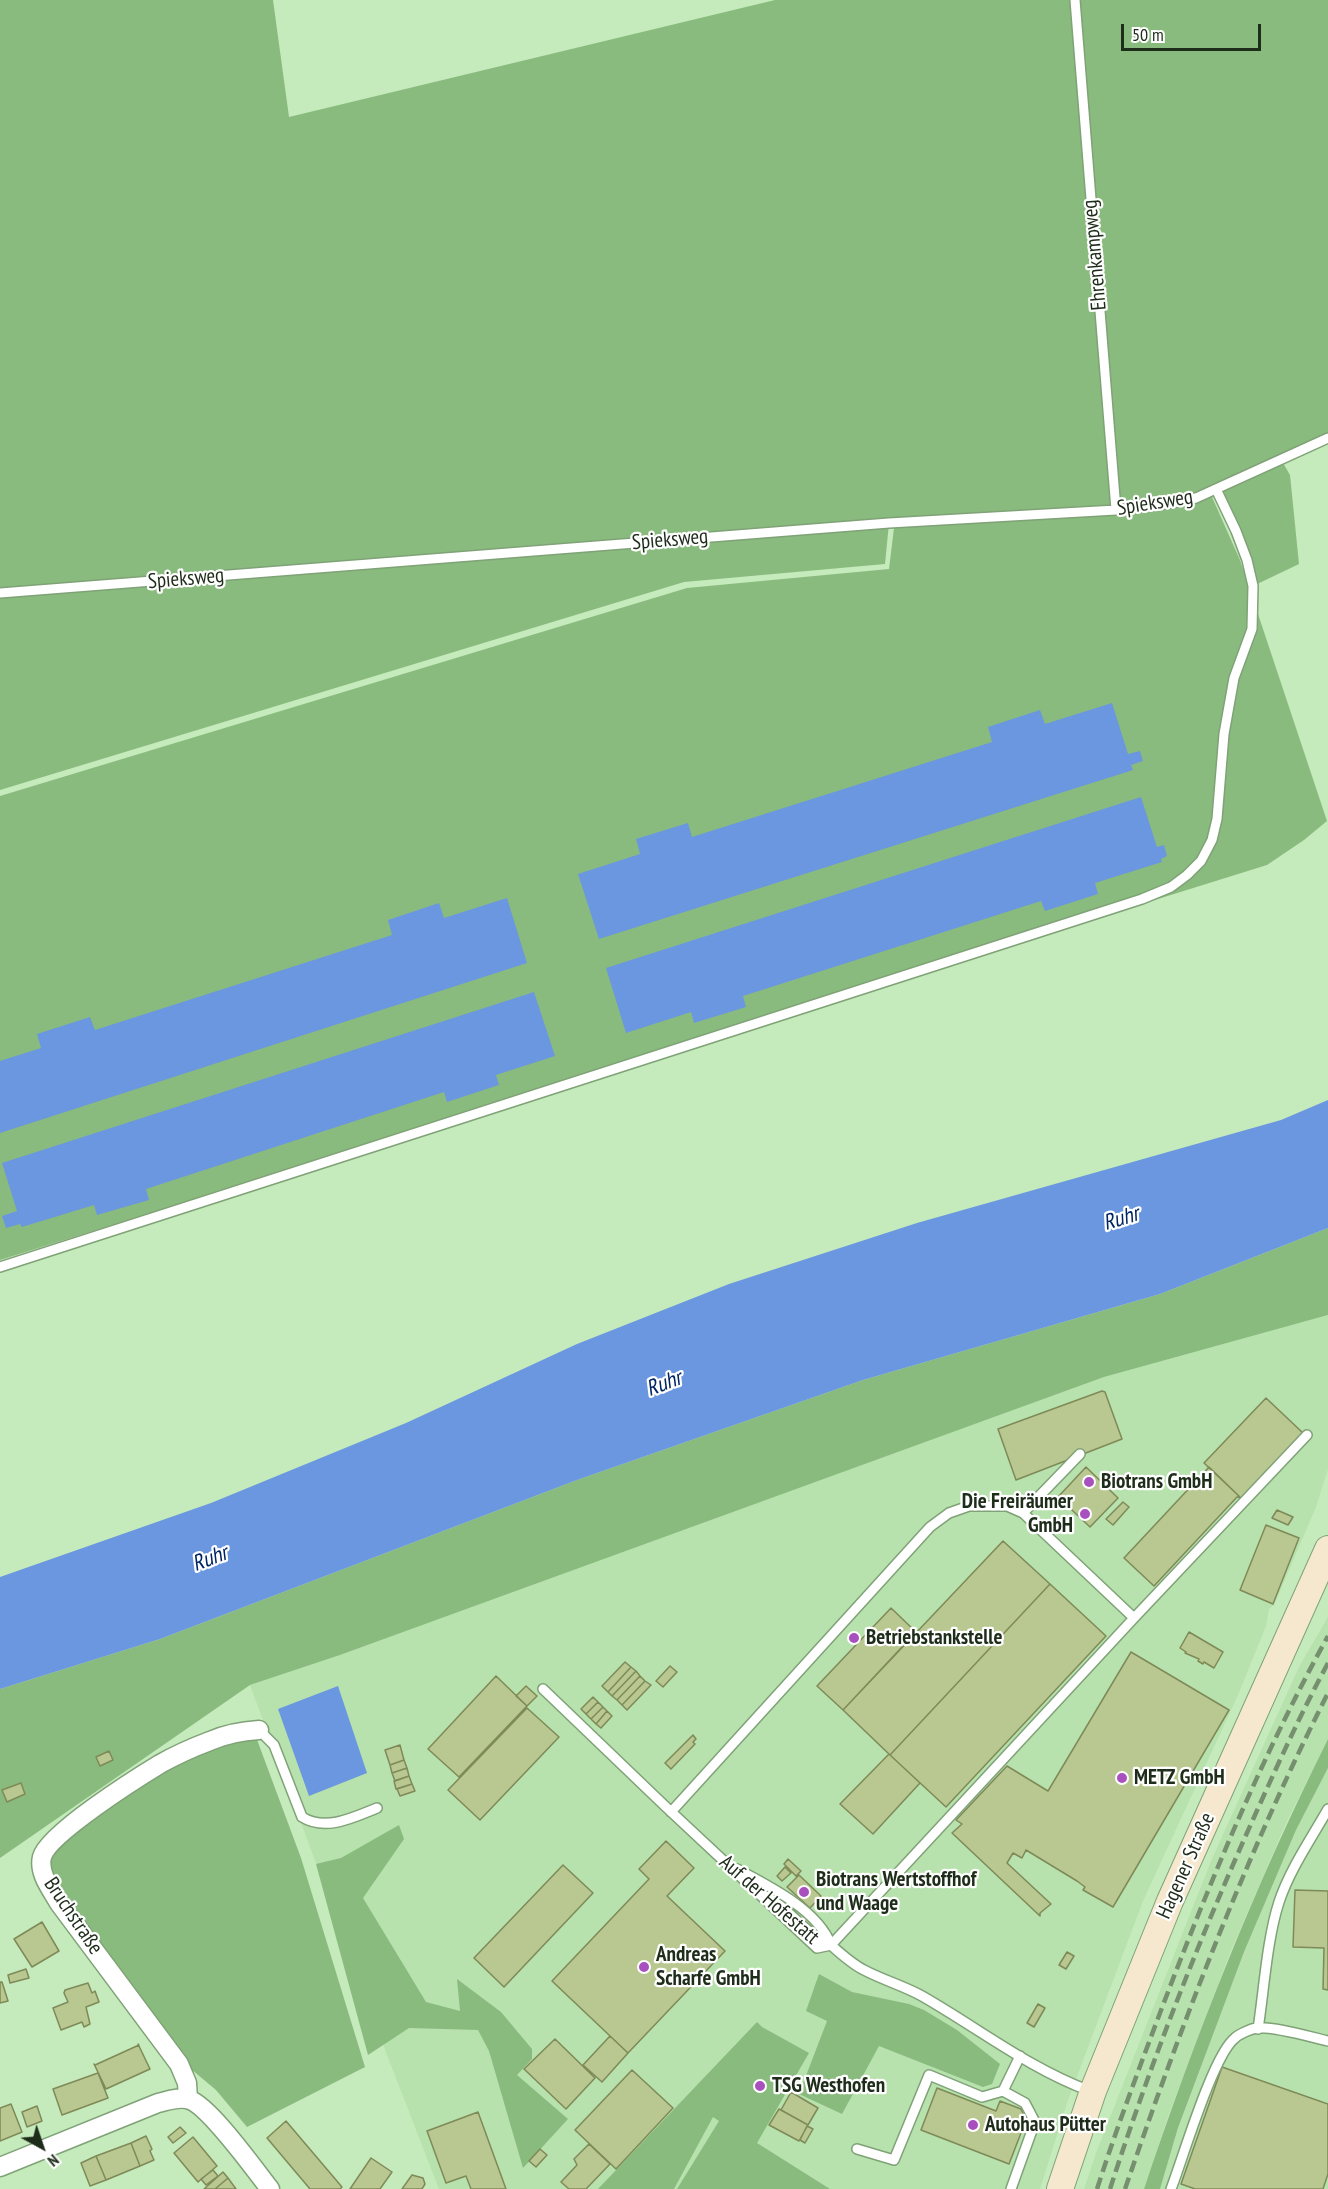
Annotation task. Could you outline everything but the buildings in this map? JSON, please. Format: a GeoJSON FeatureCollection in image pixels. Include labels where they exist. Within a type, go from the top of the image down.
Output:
{"type":"FeatureCollection","features":[{"type":"Feature","properties":{"kind":"main road","name":"Hagener Straße"},"geometry":{"type":"LineString","coordinates":[[1060,2189],[1093,2091],[1170,1900],[1328,1549]]}},
{"type":"Feature","properties":{"kind":"street","name":"Bruchstraße"},"geometry":{"type":"LineString","coordinates":[[189,2099],[187,2083],[179,2064],[59,1903],[44,1877],[40,1864],[42,1854],[63,1831],[114,1794],[162,1764],[211,1740],[240,1731],[259,1730]]}},
{"type":"Feature","properties":{"kind":"street"},"geometry":{"type":"LineString","coordinates":[[0,2167],[158,2103],[189,2099],[210,2115],[270,2189]]}},
{"type":"Feature","properties":{"kind":"lane","name":"Ehrenkampweg"},"geometry":{"type":"LineString","coordinates":[[1075,0],[1116,510]]}},
{"type":"Feature","properties":{"kind":"lane","name":"Spieksweg"},"geometry":{"type":"LineString","coordinates":[[0,593],[889,523],[1116,510],[1196,498],[1328,438]]}},
{"type":"Feature","properties":{"kind":"lane"},"geometry":{"type":"LineString","coordinates":[[0,1267],[1131,903],[1171,887],[1201,861],[1212,840],[1217,819],[1224,734],[1234,678],[1252,629],[1253,586],[1247,560],[1216,489]]}},
{"type":"Feature","properties":{"kind":"lane"},"geometry":{"type":"LineString","coordinates":[[831,1945],[1307,1435]]}},
{"type":"Feature","properties":{"kind":"lane"},"geometry":{"type":"LineString","coordinates":[[1023,1513],[1080,1454]]}},
{"type":"Feature","properties":{"kind":"lane"},"geometry":{"type":"LineString","coordinates":[[671,1812],[930,1527],[949,1513],[969,1506],[1007,1506],[1023,1513],[1134,1618]]}},
{"type":"Feature","properties":{"kind":"lane","name":"Auf der Hofestatt"},"geometry":{"type":"LineString","coordinates":[[543,1689],[817,1948],[831,1945],[846,1959],[864,1970],[921,1995],[1020,2056],[1072,2084],[1093,2091]]}},
{"type":"Feature","properties":{"kind":"lane"},"geometry":{"type":"LineString","coordinates":[[259,1730],[274,1745],[302,1817],[309,1821],[336,1823],[377,1808]]}},
{"type":"Feature","properties":{"kind":"lane"},"geometry":{"type":"LineString","coordinates":[[1258,2029],[1279,1901],[1289,1878],[1328,1809]]}},
{"type":"Feature","properties":{"kind":"lane"},"geometry":{"type":"LineString","coordinates":[[725,1863],[779,1896],[820,1926],[827,1933],[831,1945]]}},
{"type":"Feature","properties":{"kind":"lane"},"geometry":{"type":"LineString","coordinates":[[754,1890],[779,1896],[813,1935],[820,1941],[831,1945]]}},
{"type":"Feature","properties":{"kind":"lane"},"geometry":{"type":"LineString","coordinates":[[1172,2189],[1208,2086],[1222,2055],[1235,2038],[1258,2029],[1288,2032],[1328,2042]]}},
{"type":"Feature","properties":{"kind":"lane"},"geometry":{"type":"LineString","coordinates":[[1003,2091],[1020,2056]]}},
{"type":"Feature","properties":{"kind":"lane"},"geometry":{"type":"LineString","coordinates":[[856,2149],[894,2160],[929,2075],[982,2097],[1003,2091],[1025,2103],[1035,2122],[1011,2189]]}},
{"type":"Feature","properties":{"kind":"shaded area"},"geometry":{"type":"Polygon","coordinates":[[[0,0],[273,0],[289,117],[775,0],[1328,0],[1328,433],[1279,456],[1290,475],[1299,564],[1253,586],[1216,489],[1172,503],[889,523],[885,564],[684,582],[0,790],[0,0]]]}},
{"type":"Feature","properties":{"kind":"shaded area"},"geometry":{"type":"Polygon","coordinates":[[[1212,497],[1240,560],[1327,821],[1267,865],[0,1260],[0,796],[687,588],[889,569],[894,528],[1163,509],[1212,497]]]}},
{"type":"Feature","properties":{"kind":"shaded area"},"geometry":{"type":"Polygon","coordinates":[[[1328,1228],[1328,1315],[1104,1377],[340,1655],[250,1685],[0,1858],[0,1689],[160,1639],[577,1480],[863,1380],[1160,1294],[1328,1228]]]}},
{"type":"Feature","properties":{"kind":"shaded area"},"geometry":{"type":"Polygon","coordinates":[[[1328,1315],[1328,1469],[1316,1507],[1274,1605],[1269,1609],[1266,1626],[1238,1695],[1143,1901],[1067,2103],[1040,2189],[439,2189],[250,1685],[340,1655],[1104,1377],[1328,1315]]]}},
{"type":"Feature","properties":{"kind":"shaded area"},"geometry":{"type":"Polygon","coordinates":[[[1328,1617],[1328,1739],[1287,1821],[1230,1953],[1170,2111],[1144,2189],[1084,2189],[1096,2153],[1211,1861],[1299,1667],[1328,1617]]]}},
{"type":"Feature","properties":{"kind":"shaded area"},"geometry":{"type":"Polygon","coordinates":[[[256,1737],[301,1858],[365,2067],[247,2127],[216,2090],[185,2064],[50,1875],[50,1851],[91,1817],[147,1780],[206,1751],[232,1741],[256,1737]]]}},
{"type":"Feature","properties":{"kind":"shaded area"},"geometry":{"type":"Polygon","coordinates":[[[1328,1739],[1328,1768],[1296,1830],[1244,1952],[1178,2128],[1160,2189],[1144,2189],[1184,2074],[1228,1961],[1276,1849],[1328,1739]]]}},
{"type":"Feature","properties":{"kind":"shaded area"},"geometry":{"type":"Polygon","coordinates":[[[1328,1768],[1328,2189],[1160,2189],[1178,2129],[1244,1952],[1296,1830],[1328,1768]]]}},
{"type":"Feature","properties":{"kind":"shaded area"},"geometry":{"type":"Polygon","coordinates":[[[399,1825],[404,1839],[363,1898],[426,2002],[460,2011],[457,1979],[501,2012],[532,2049],[532,2059],[517,2075],[568,2119],[523,2168],[489,2051],[478,2030],[409,2028],[368,2055],[316,1864],[341,1858],[399,1825]]]}},
{"type":"Feature","properties":{"kind":"shaded area"},"geometry":{"type":"Polygon","coordinates":[[[819,1974],[852,1992],[909,2004],[924,2010],[957,2030],[1000,2064],[992,2084],[983,2087],[879,2046],[842,2114],[799,2094],[827,2021],[806,2011],[819,1974]]]}},
{"type":"Feature","properties":{"kind":"shaded area","name":"TSG Westhofen"},"geometry":{"type":"Polygon","coordinates":[[[757,2022],[809,2053],[757,2143],[830,2189],[677,2189],[719,2121],[713,2117],[674,2189],[598,2189],[757,2022]]]}},
{"type":"Feature","properties":{"kind":"water"},"geometry":{"type":"Polygon","coordinates":[[[1112,703],[1128,754],[1140,751],[1143,761],[1131,765],[1133,770],[599,939],[578,874],[640,854],[636,839],[688,823],[692,837],[992,742],[988,727],[1040,710],[1045,724],[1112,703]]]}},
{"type":"Feature","properties":{"kind":"water"},"geometry":{"type":"Polygon","coordinates":[[[1141,797],[1157,847],[1164,845],[1167,856],[1161,859],[1162,862],[1095,883],[1098,894],[1045,911],[1041,901],[743,996],[746,1007],[694,1023],[691,1012],[626,1033],[606,968],[1141,797]]]}},
{"type":"Feature","properties":{"kind":"water"},"geometry":{"type":"Polygon","coordinates":[[[507,898],[527,963],[0,1133],[0,1061],[41,1048],[37,1034],[90,1017],[95,1030],[392,935],[388,920],[439,903],[444,918],[507,898]]]}},
{"type":"Feature","properties":{"kind":"water"},"geometry":{"type":"Polygon","coordinates":[[[534,992],[555,1056],[496,1075],[499,1085],[447,1102],[444,1092],[146,1189],[149,1200],[97,1215],[94,1205],[22,1227],[20,1224],[6,1228],[2,1216],[17,1211],[2,1163],[534,992]]]}},
{"type":"Feature","properties":{"kind":"water","name":"Ruhr"},"geometry":{"type":"Polygon","coordinates":[[[1328,1100],[1328,1228],[1160,1294],[863,1380],[577,1480],[160,1639],[0,1689],[0,1577],[211,1503],[406,1423],[577,1344],[729,1284],[917,1223],[1281,1120],[1328,1100]]]}},
{"type":"Feature","properties":{"kind":"water"},"geometry":{"type":"Polygon","coordinates":[[[338,1686],[367,1773],[309,1796],[278,1709],[338,1686]]]}},
{"type":"Feature","properties":{"kind":"railway"},"geometry":{"type":"LineString","coordinates":[[1097,2189],[1154,2028],[1219,1864],[1260,1771],[1328,1636]]}},
{"type":"Feature","properties":{"kind":"railway"},"geometry":{"type":"LineString","coordinates":[[1110,2189],[1159,2047],[1215,1907],[1281,1758],[1328,1663]]}},
{"type":"Feature","properties":{"kind":"railway"},"geometry":{"type":"LineString","coordinates":[[1125,2189],[1193,2000],[1243,1876],[1298,1753],[1328,1693]]}},
{"type":"Feature","properties":{"kind":"place","name":"Biotrans GmbH"},"geometry":{"type":"Point","coordinates":[1089,1482]}},
{"type":"Feature","properties":{"kind":"place","name":"Die Freiräumer GmbH"},"geometry":{"type":"Point","coordinates":[1085,1514]}},
{"type":"Feature","properties":{"kind":"place","name":"Betriebstankstelle"},"geometry":{"type":"Point","coordinates":[854,1638]}},
{"type":"Feature","properties":{"kind":"place","name":"METZ GmbH"},"geometry":{"type":"Point","coordinates":[1122,1778]}},
{"type":"Feature","properties":{"kind":"place","name":"Biotrans Wertstoffhof und Waage"},"geometry":{"type":"Point","coordinates":[804,1892]}},
{"type":"Feature","properties":{"kind":"place","name":"Andreas Scharfe GmbH"},"geometry":{"type":"Point","coordinates":[644,1967]}},
{"type":"Feature","properties":{"kind":"place","name":"TSG Westhofen"},"geometry":{"type":"Point","coordinates":[760,2086]}},
{"type":"Feature","properties":{"kind":"place","name":"Autohaus Pütter"},"geometry":{"type":"Point","coordinates":[973,2125]}}]}
